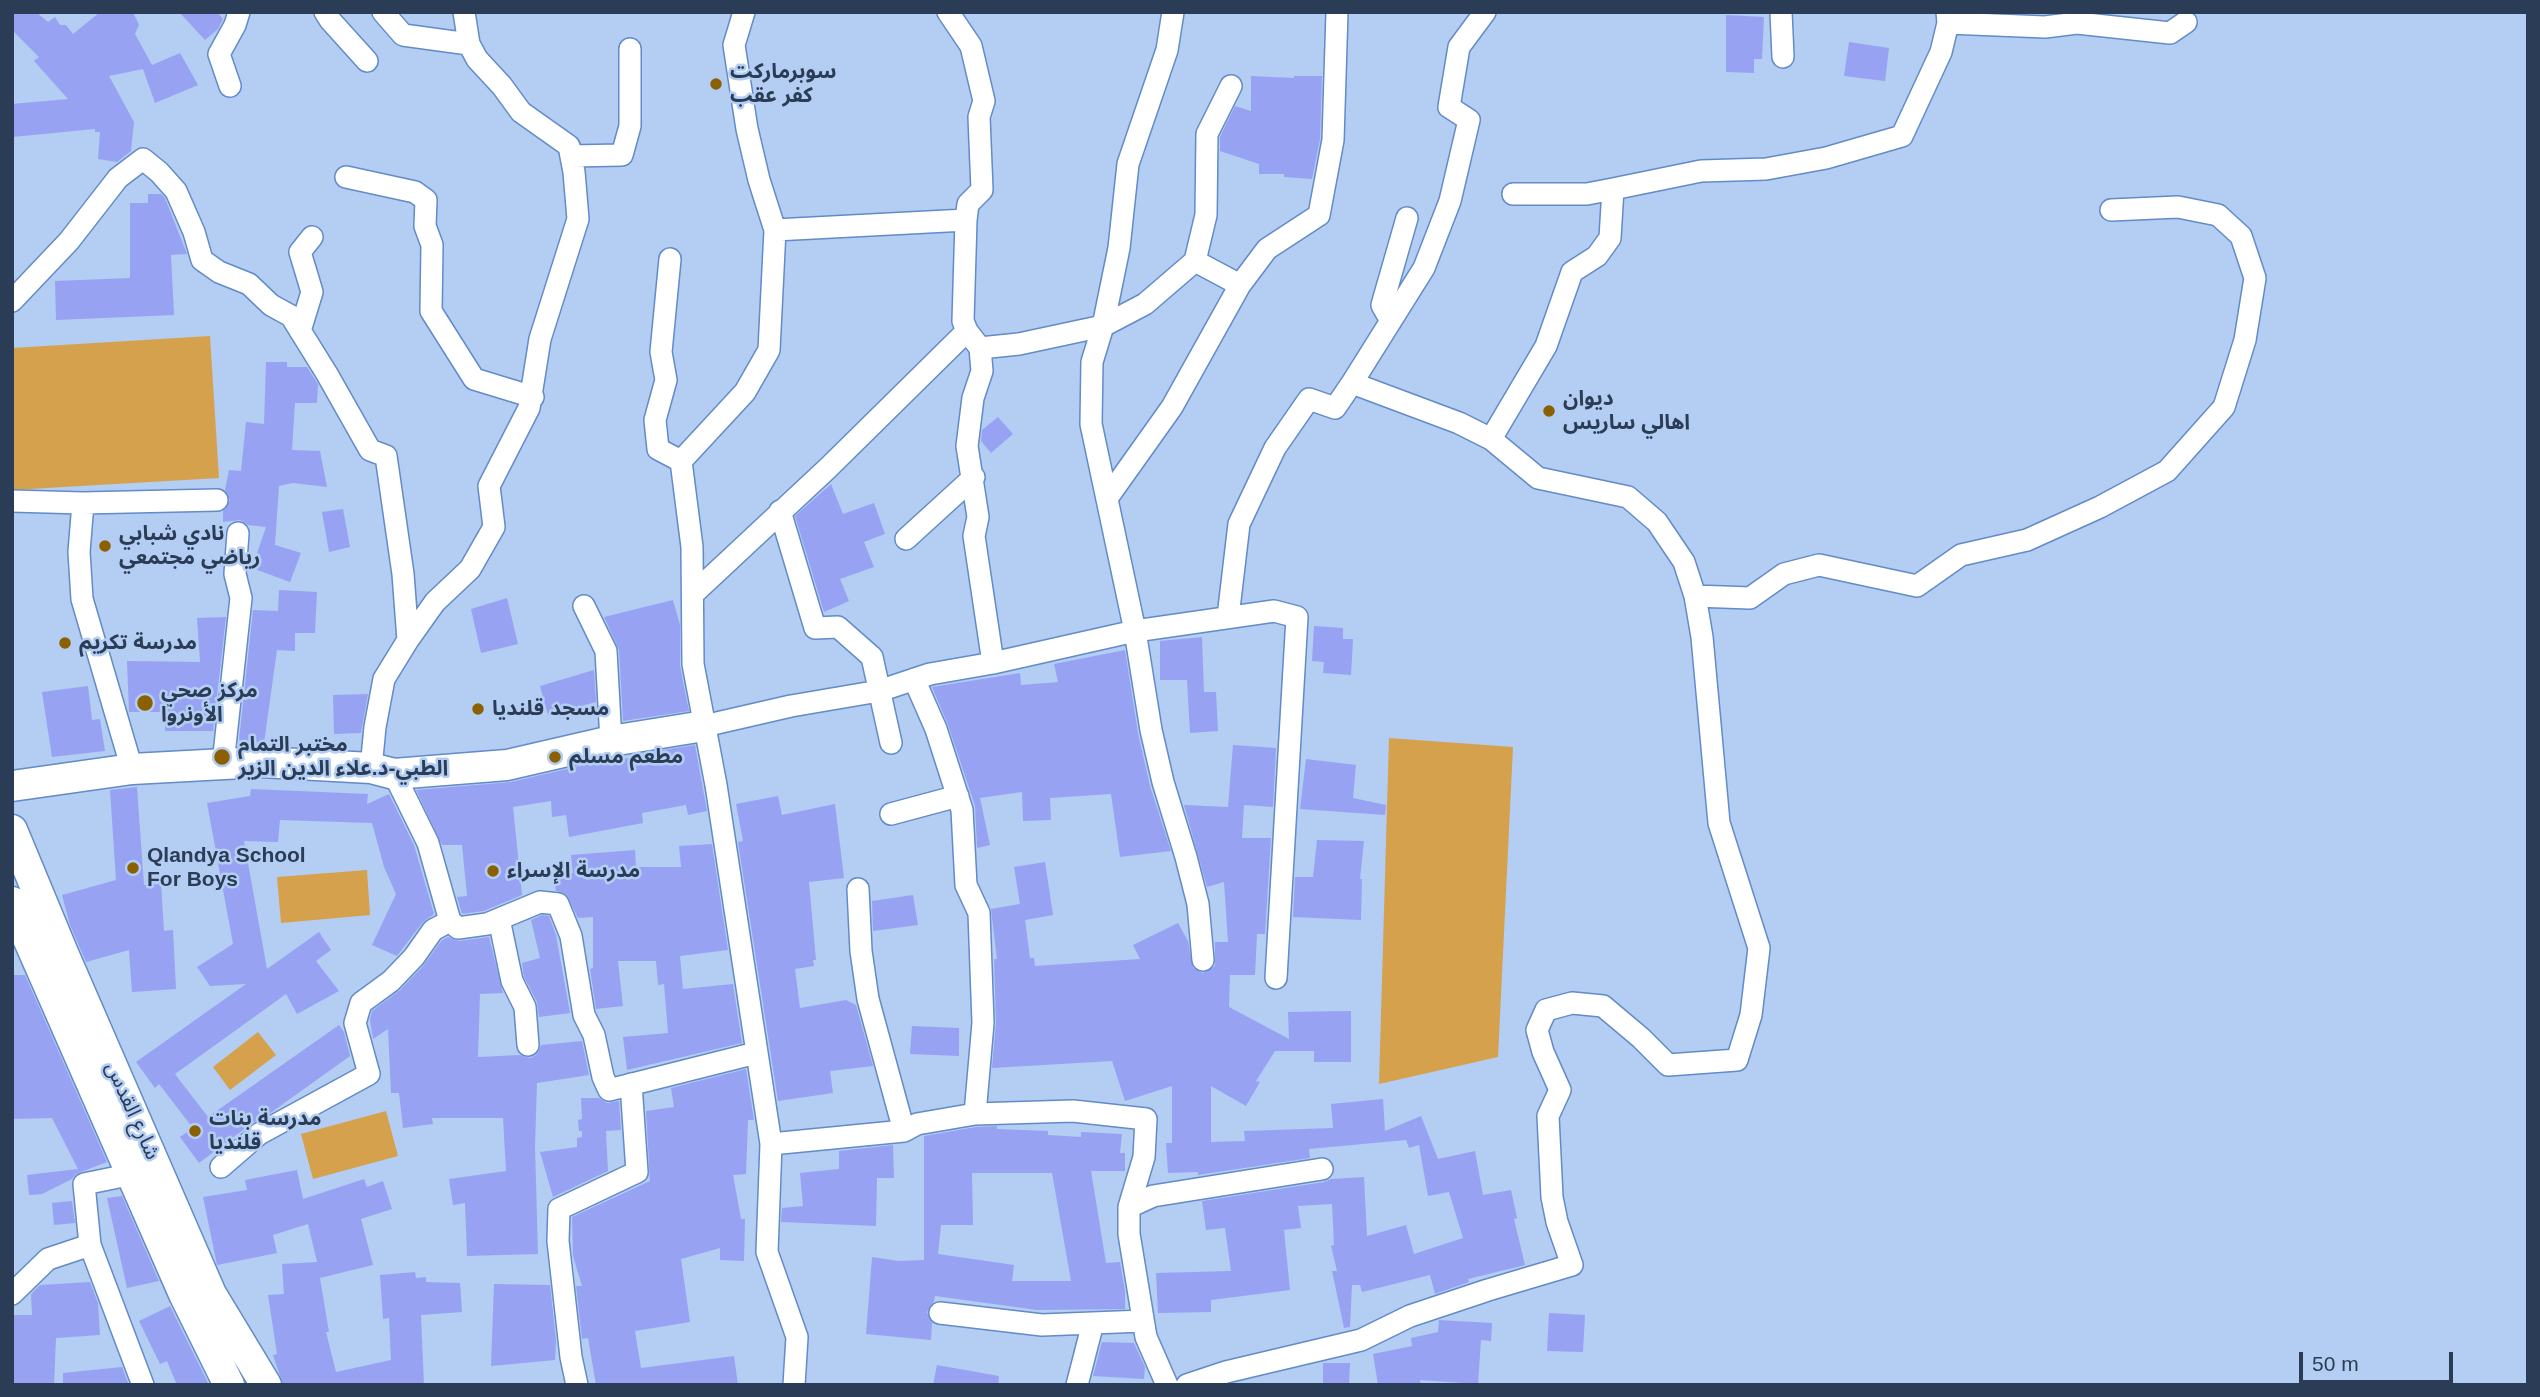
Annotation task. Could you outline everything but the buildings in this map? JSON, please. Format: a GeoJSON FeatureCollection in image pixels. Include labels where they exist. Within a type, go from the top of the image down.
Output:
{"type":"FeatureCollection","features":[{"type":"Feature","properties":{"kind":"main road"},"geometry":{"type":"LineString","coordinates":[[12,786],[132,769],[261,762],[383,771],[507,765],[611,741],[704,726]]}},
{"type":"Feature","properties":{"kind":"main road","name":"شارع القدس"},"geometry":{"type":"LineString","coordinates":[[12,830],[62,953],[211,1293],[266,1385]]}},
{"type":"Feature","properties":{"kind":"main road","name":"شارع القدس"},"geometry":{"type":"LineString","coordinates":[[12,902],[184,1294],[229,1385]]}},
{"type":"Feature","properties":{"kind":"street"},"geometry":{"type":"LineString","coordinates":[[326,12],[367,61]]}},
{"type":"Feature","properties":{"kind":"street"},"geometry":{"type":"LineString","coordinates":[[383,12],[403,35],[469,44]]}},
{"type":"Feature","properties":{"kind":"street"},"geometry":{"type":"LineString","coordinates":[[464,12],[469,44],[477,59],[502,86],[521,113],[569,146],[578,219],[540,339],[530,408],[489,486],[494,527],[470,569],[435,602],[384,679],[375,727],[383,771],[428,843],[450,921],[457,928],[487,924],[540,902],[558,904],[571,936],[584,1015],[594,1035],[609,1090],[756,1053]]}},
{"type":"Feature","properties":{"kind":"street"},"geometry":{"type":"LineString","coordinates":[[681,461],[745,392],[769,350],[775,230],[756,167],[734,45],[744,12]]}},
{"type":"Feature","properties":{"kind":"street"},"geometry":{"type":"LineString","coordinates":[[948,12],[971,46],[984,102],[979,117],[982,190],[968,204],[966,220],[963,321],[974,339],[982,371],[973,398],[967,446],[974,477],[978,517],[974,536],[993,663]]}},
{"type":"Feature","properties":{"kind":"street"},"geometry":{"type":"LineString","coordinates":[[1172,12],[1167,50],[1128,164],[1119,248],[1104,326],[1092,362],[1091,424],[1135,631],[1151,730],[1198,904],[1203,960]]}},
{"type":"Feature","properties":{"kind":"street"},"geometry":{"type":"LineString","coordinates":[[1108,497],[1172,407],[1240,285],[1267,249],[1318,215],[1333,140],[1337,12]]}},
{"type":"Feature","properties":{"kind":"street"},"geometry":{"type":"LineString","coordinates":[[1228,617],[1239,524],[1275,448],[1310,399],[1335,408],[1424,268],[1450,201],[1469,120],[1449,107],[1459,47],[1485,12]]}},
{"type":"Feature","properties":{"kind":"street"},"geometry":{"type":"LineString","coordinates":[[1782,12],[1783,57]]}},
{"type":"Feature","properties":{"kind":"street"},"geometry":{"type":"LineString","coordinates":[[230,86],[219,54],[235,15]]}},
{"type":"Feature","properties":{"kind":"street"},"geometry":{"type":"LineString","coordinates":[[1513,194],[1587,194],[1701,172],[1766,169],[1826,158],[1902,136],[1941,52],[1948,18],[2045,27],[2077,23],[2170,33],[2186,22]]}},
{"type":"Feature","properties":{"kind":"street"},"geometry":{"type":"LineString","coordinates":[[571,156],[622,155],[630,126],[630,49]]}},
{"type":"Feature","properties":{"kind":"street"},"geometry":{"type":"LineString","coordinates":[[693,594],[780,511],[974,339],[1019,344],[1104,326],[1145,304],[1195,261],[1206,215],[1207,134],[1231,86]]}},
{"type":"Feature","properties":{"kind":"street"},"geometry":{"type":"LineString","coordinates":[[12,301],[69,241],[118,178],[143,159],[176,191],[194,232],[201,260],[219,272],[250,284],[271,305],[291,316],[370,450],[386,456],[403,574],[408,640]]}},
{"type":"Feature","properties":{"kind":"street"},"geometry":{"type":"LineString","coordinates":[[346,177],[415,192],[426,200],[425,226],[432,245],[431,311],[474,379],[533,397]]}},
{"type":"Feature","properties":{"kind":"street"},"geometry":{"type":"LineString","coordinates":[[1490,439],[1546,346],[1572,272],[1597,256],[1610,238],[1613,189]]}},
{"type":"Feature","properties":{"kind":"street"},"geometry":{"type":"LineString","coordinates":[[1695,596],[1750,598],[1784,574],[1819,565],[1917,586],[1961,555],[2027,540],[2100,507],[2167,471],[2224,407],[2245,340],[2255,278],[2241,236],[2218,215],[2178,207],[2110,210]]}},
{"type":"Feature","properties":{"kind":"street"},"geometry":{"type":"LineString","coordinates":[[1391,321],[1382,305],[1407,218]]}},
{"type":"Feature","properties":{"kind":"street"},"geometry":{"type":"LineString","coordinates":[[775,230],[966,220]]}},
{"type":"Feature","properties":{"kind":"street"},"geometry":{"type":"LineString","coordinates":[[300,331],[312,292],[300,252],[312,237]]}},
{"type":"Feature","properties":{"kind":"street"},"geometry":{"type":"LineString","coordinates":[[670,259],[661,352],[666,380],[655,420],[658,449],[681,461]]}},
{"type":"Feature","properties":{"kind":"street"},"geometry":{"type":"LineString","coordinates":[[1195,261],[1240,285]]}},
{"type":"Feature","properties":{"kind":"street"},"geometry":{"type":"LineString","coordinates":[[1187,1385],[1226,1372],[1361,1340],[1410,1316],[1572,1265],[1557,1222],[1552,1197],[1548,1116],[1560,1090],[1543,1052],[1537,1030],[1546,1010],[1573,1003],[1603,1006],[1668,1065],[1737,1060],[1751,1015],[1759,948],[1719,823],[1702,637],[1695,596],[1684,562],[1657,522],[1628,497],[1538,478],[1490,439],[1459,423],[1352,383]]}},
{"type":"Feature","properties":{"kind":"street"},"geometry":{"type":"LineString","coordinates":[[681,461],[692,547],[693,664],[716,785],[771,1144],[767,1252],[797,1337],[794,1385]]}},
{"type":"Feature","properties":{"kind":"street"},"geometry":{"type":"LineString","coordinates":[[906,539],[974,477]]}},
{"type":"Feature","properties":{"kind":"street"},"geometry":{"type":"LineString","coordinates":[[12,501],[83,503],[217,499]]}},
{"type":"Feature","properties":{"kind":"street"},"geometry":{"type":"LineString","coordinates":[[83,503],[79,552],[82,599],[132,769]]}},
{"type":"Feature","properties":{"kind":"street"},"geometry":{"type":"LineString","coordinates":[[780,511],[815,628],[838,627],[872,657],[891,743]]}},
{"type":"Feature","properties":{"kind":"street"},"geometry":{"type":"LineString","coordinates":[[223,764],[241,598],[235,574],[238,533]]}},
{"type":"Feature","properties":{"kind":"street"},"geometry":{"type":"LineString","coordinates":[[584,606],[606,651],[611,741]]}},
{"type":"Feature","properties":{"kind":"street"},"geometry":{"type":"LineString","coordinates":[[704,726],[791,706],[879,691],[930,674],[993,663],[1135,631],[1274,611],[1297,617],[1276,978]]}},
{"type":"Feature","properties":{"kind":"street"},"geometry":{"type":"LineString","coordinates":[[914,679],[936,729],[962,810],[966,884],[979,913],[983,1023],[975,1114]]}},
{"type":"Feature","properties":{"kind":"street"},"geometry":{"type":"LineString","coordinates":[[891,814],[957,796]]}},
{"type":"Feature","properties":{"kind":"street"},"geometry":{"type":"LineString","coordinates":[[858,889],[861,951],[868,999],[904,1131]]}},
{"type":"Feature","properties":{"kind":"street"},"geometry":{"type":"LineString","coordinates":[[499,919],[512,981],[525,1007],[528,1045]]}},
{"type":"Feature","properties":{"kind":"street"},"geometry":{"type":"LineString","coordinates":[[221,1167],[259,1134],[369,1074],[355,1023],[361,1003],[391,981],[414,957],[433,930],[450,921]]}},
{"type":"Feature","properties":{"kind":"street"},"geometry":{"type":"LineString","coordinates":[[577,1385],[571,1357],[558,1241],[559,1209],[636,1172],[631,1084]]}},
{"type":"Feature","properties":{"kind":"street"},"geometry":{"type":"LineString","coordinates":[[771,1144],[904,1131],[917,1124],[975,1114],[1073,1111],[1146,1119],[1144,1157],[1129,1207],[1129,1234],[1146,1337],[1167,1385]]}},
{"type":"Feature","properties":{"kind":"street"},"geometry":{"type":"LineString","coordinates":[[1129,1207],[1153,1196],[1322,1169]]}},
{"type":"Feature","properties":{"kind":"street"},"geometry":{"type":"LineString","coordinates":[[133,1174],[84,1184],[90,1245],[143,1385]]}},
{"type":"Feature","properties":{"kind":"street"},"geometry":{"type":"LineString","coordinates":[[12,1294],[48,1259],[90,1245]]}},
{"type":"Feature","properties":{"kind":"street"},"geometry":{"type":"LineString","coordinates":[[940,1313],[1042,1325],[1143,1321]]}},
{"type":"Feature","properties":{"kind":"street"},"geometry":{"type":"LineString","coordinates":[[1077,1385],[1093,1323]]}},
{"type":"Feature","properties":{"kind":"shaded area"},"geometry":{"type":"Polygon","coordinates":[[[210,336],[219,478],[12,490],[12,348],[210,336]]]}},
{"type":"Feature","properties":{"kind":"shaded area"},"geometry":{"type":"Polygon","coordinates":[[[1389,738],[1513,747],[1498,1057],[1379,1084],[1389,738]]]}},
{"type":"Feature","properties":{"kind":"shaded area"},"geometry":{"type":"Polygon","coordinates":[[[367,870],[370,915],[281,923],[277,877],[367,870]]]}},
{"type":"Feature","properties":{"kind":"shaded area"},"geometry":{"type":"Polygon","coordinates":[[[258,1032],[276,1055],[230,1090],[213,1067],[258,1032]]]}},
{"type":"Feature","properties":{"kind":"shaded area"},"geometry":{"type":"Polygon","coordinates":[[[386,1111],[398,1156],[313,1179],[301,1134],[386,1111]]]}},
{"type":"Feature","properties":{"kind":"place","name":"سوبرماركت كفر عقب"},"geometry":{"type":"Point","coordinates":[716,84]}},
{"type":"Feature","properties":{"kind":"place","name":"ديوان اهالي ساريس"},"geometry":{"type":"Point","coordinates":[1549,411]}},
{"type":"Feature","properties":{"kind":"place","name":"نادي شبابي رياضي مجتمعي"},"geometry":{"type":"Point","coordinates":[105,546]}},
{"type":"Feature","properties":{"kind":"place","name":"مدرسة تكريم"},"geometry":{"type":"Point","coordinates":[65,643]}},
{"type":"Feature","properties":{"kind":"place","name":"مركز صحي الأونروا"},"geometry":{"type":"Point","coordinates":[145,703]}},
{"type":"Feature","properties":{"kind":"place","name":"مسجد قلنديا"},"geometry":{"type":"Point","coordinates":[478,709]}},
{"type":"Feature","properties":{"kind":"place","name":"مختبر التمام الطبي-د.علاء الدين الزير"},"geometry":{"type":"Point","coordinates":[222,757]}},
{"type":"Feature","properties":{"kind":"place","name":"مطعم مسلم"},"geometry":{"type":"Point","coordinates":[555,757]}},
{"type":"Feature","properties":{"kind":"place","name":"Qlandya School For Boys"},"geometry":{"type":"Point","coordinates":[133,868]}},
{"type":"Feature","properties":{"kind":"place","name":"مدرسة الإسراء"},"geometry":{"type":"Point","coordinates":[493,871]}},
{"type":"Feature","properties":{"kind":"place","name":"مدرسة بنات قلنديا"},"geometry":{"type":"Point","coordinates":[195,1131]}}]}
